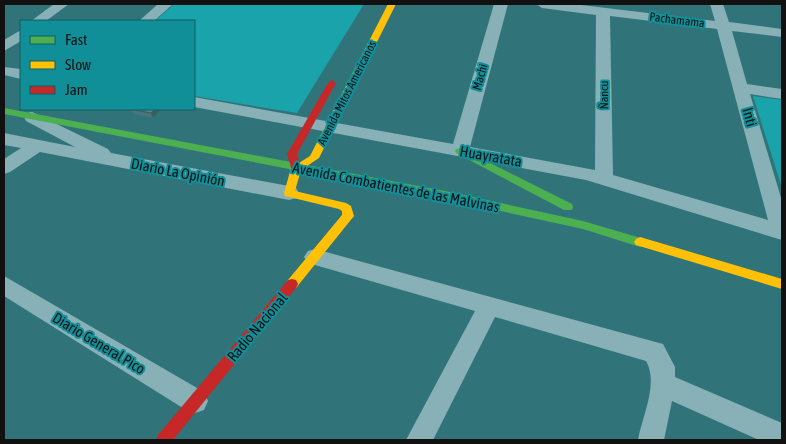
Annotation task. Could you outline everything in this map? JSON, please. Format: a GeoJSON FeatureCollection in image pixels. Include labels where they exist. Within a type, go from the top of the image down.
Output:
{"type":"FeatureCollection","features":[{"type":"Feature","properties":{"kind":"main road","name":"Avenida Mitos Americanos"},"geometry":{"type":"LineString","coordinates":[[296,168],[318,159],[330,126],[392,4]]}},
{"type":"Feature","properties":{"kind":"main road","name":"Avenida Mitos Americanos"},"geometry":{"type":"LineString","coordinates":[[288,153],[310,122],[339,71]]}},
{"type":"Feature","properties":{"kind":"main road","name":"Avenida Combatientes de las Malvinas"},"geometry":{"type":"LineString","coordinates":[[4,99],[20,106]]}},
{"type":"Feature","properties":{"kind":"main road","name":"Avenida Combatientes de las Malvinas"},"geometry":{"type":"LineString","coordinates":[[4,111],[20,110]]}},
{"type":"Feature","properties":{"kind":"main road","name":"Avenida Combatientes de las Malvinas"},"geometry":{"type":"LineString","coordinates":[[31,110],[296,168],[450,196],[583,225],[782,284]]}},
{"type":"Feature","properties":{"kind":"main road"},"geometry":{"type":"LineString","coordinates":[[60,110],[169,130]]}},
{"type":"Feature","properties":{"kind":"main road","name":"Avenida Combatientes de las Malvinas"},"geometry":{"type":"LineString","coordinates":[[460,151],[572,208],[522,197]]}},
{"type":"Feature","properties":{"kind":"main road","name":"Avenida Combatientes de las Malvinas"},"geometry":{"type":"LineString","coordinates":[[288,153],[318,159]]}},
{"type":"Feature","properties":{"kind":"main road"},"geometry":{"type":"LineString","coordinates":[[288,153],[296,168],[289,193]]}},
{"type":"Feature","properties":{"kind":"main road","name":"Diario La Opinión"},"geometry":{"type":"LineString","coordinates":[[289,193],[342,206],[348,212]]}},
{"type":"Feature","properties":{"kind":"main road","name":"Radio Nacional"},"geometry":{"type":"LineString","coordinates":[[163,440],[315,257],[348,216],[348,212]]}},
{"type":"Feature","properties":{"kind":"street"},"geometry":{"type":"LineString","coordinates":[[39,20],[62,4]]}},
{"type":"Feature","properties":{"kind":"street"},"geometry":{"type":"LineString","coordinates":[[147,20],[166,4]]}},
{"type":"Feature","properties":{"kind":"street","name":"Machi"},"geometry":{"type":"LineString","coordinates":[[460,151],[501,4]]}},
{"type":"Feature","properties":{"kind":"street","name":"Pachamama"},"geometry":{"type":"LineString","coordinates":[[542,4],[782,32]]}},
{"type":"Feature","properties":{"kind":"street","name":"Inti"},"geometry":{"type":"LineString","coordinates":[[716,4],[742,88],[781,232]]}},
{"type":"Feature","properties":{"kind":"street","name":"Ñancu"},"geometry":{"type":"LineString","coordinates":[[603,11],[604,179]]}},
{"type":"Feature","properties":{"kind":"street"},"geometry":{"type":"LineString","coordinates":[[4,47],[20,35]]}},
{"type":"Feature","properties":{"kind":"street"},"geometry":{"type":"LineString","coordinates":[[4,71],[20,74]]}},
{"type":"Feature","properties":{"kind":"street"},"geometry":{"type":"LineString","coordinates":[[742,88],[782,94]]}},
{"type":"Feature","properties":{"kind":"street","name":"Huayratata"},"geometry":{"type":"LineString","coordinates":[[195,102],[587,174],[781,232]]}},
{"type":"Feature","properties":{"kind":"street"},"geometry":{"type":"LineString","coordinates":[[28,110],[114,160]]}},
{"type":"Feature","properties":{"kind":"street","name":"Diario La Opinión"},"geometry":{"type":"LineString","coordinates":[[4,139],[289,193]]}},
{"type":"Feature","properties":{"kind":"street"},"geometry":{"type":"LineString","coordinates":[[4,168],[37,146]]}},
{"type":"Feature","properties":{"kind":"street"},"geometry":{"type":"LineString","coordinates":[[315,257],[654,352],[663,367],[663,384],[651,440]]}},
{"type":"Feature","properties":{"kind":"street","name":"Diario General Pico"},"geometry":{"type":"LineString","coordinates":[[4,285],[195,401]]}},
{"type":"Feature","properties":{"kind":"street"},"geometry":{"type":"LineString","coordinates":[[419,440],[490,305]]}},
{"type":"Feature","properties":{"kind":"street"},"geometry":{"type":"LineString","coordinates":[[663,384],[782,437]]}},
{"type":"Feature","properties":{"kind":"shaded area"},"geometry":{"type":"Polygon","coordinates":[[[174,4],[364,4],[297,113],[195,96],[195,20],[156,20],[174,4]]]}},
{"type":"Feature","properties":{"kind":"shaded area"},"geometry":{"type":"Polygon","coordinates":[[[753,96],[782,100],[782,188],[753,96]]]}},
{"type":"Feature","properties":{"kind":"building"},"geometry":{"type":"Polygon","coordinates":[[[136,110],[154,110],[151,113],[136,110]]]}},
{"type":"Feature","properties":{"kind":"traffic: fast"},"geometry":{"type":"LineString","coordinates":[[4,111],[450,196],[583,225],[640,242]]}},
{"type":"Feature","properties":{"kind":"traffic: fast"},"geometry":{"type":"LineString","coordinates":[[460,151],[568,207]]}},
{"type":"Feature","properties":{"kind":"traffic: slow"},"geometry":{"type":"LineString","coordinates":[[296,168],[314,158],[392,4]]}},
{"type":"Feature","properties":{"kind":"traffic: slow"},"geometry":{"type":"LineString","coordinates":[[292,284],[348,216],[347,209],[342,206],[289,193],[296,168]]}},
{"type":"Feature","properties":{"kind":"traffic: slow"},"geometry":{"type":"LineString","coordinates":[[640,242],[782,284]]}},
{"type":"Feature","properties":{"kind":"traffic: jam"},"geometry":{"type":"LineString","coordinates":[[296,168],[292,154],[332,83]]}},
{"type":"Feature","properties":{"kind":"traffic: jam"},"geometry":{"type":"LineString","coordinates":[[163,440],[292,284]]}}]}
